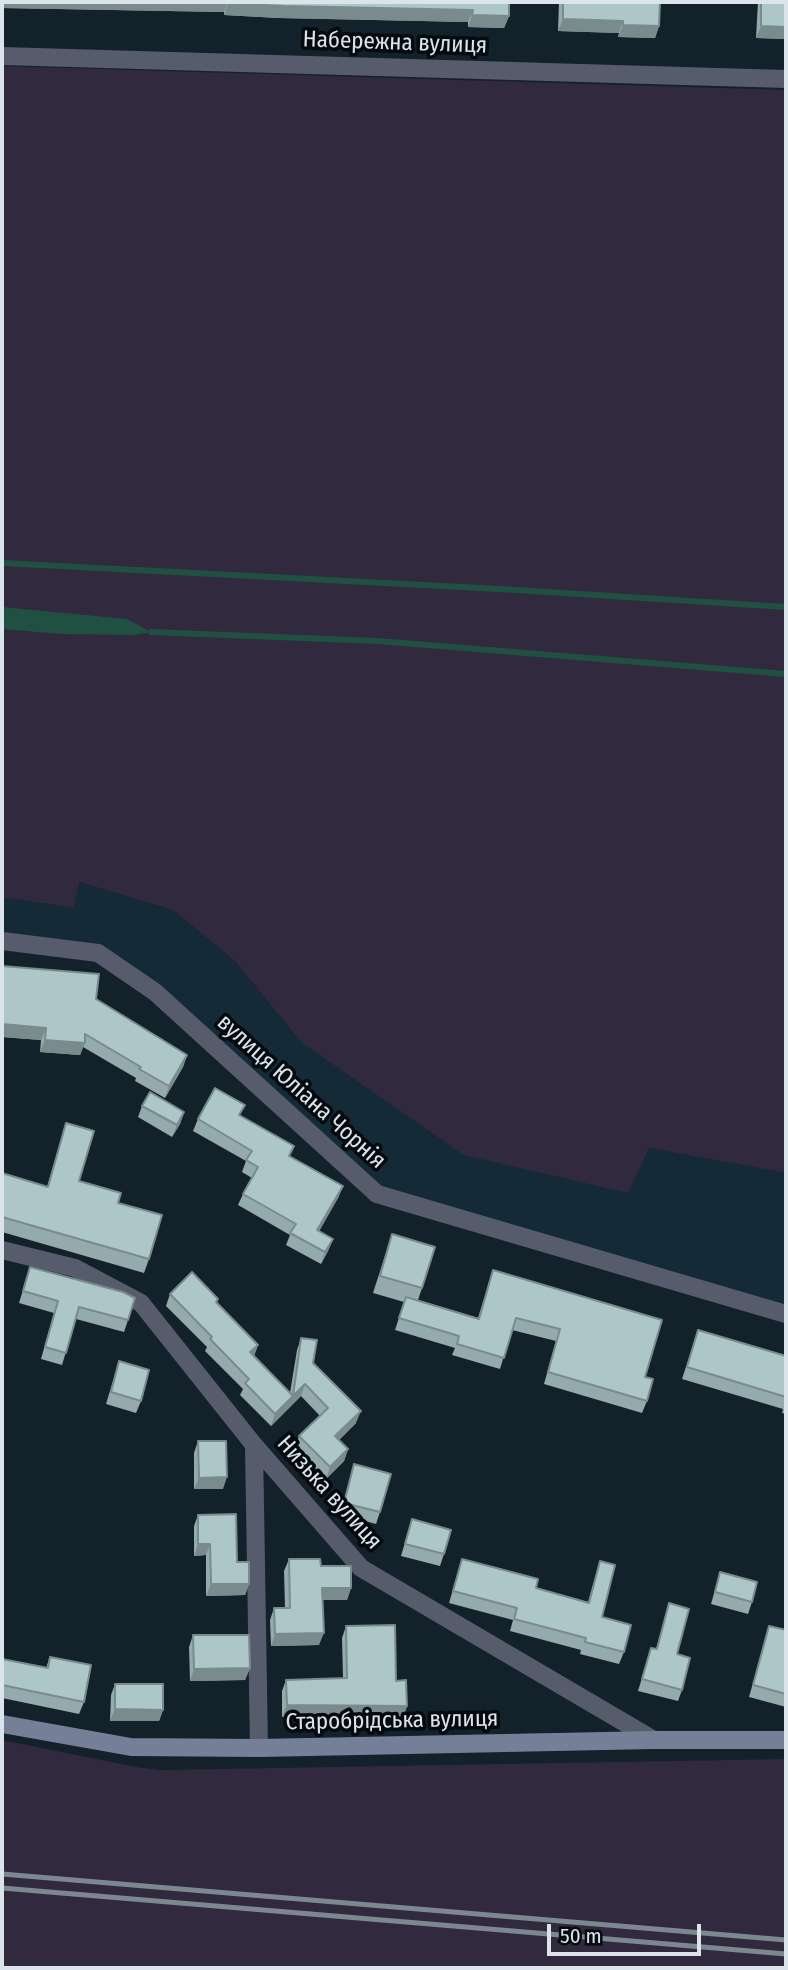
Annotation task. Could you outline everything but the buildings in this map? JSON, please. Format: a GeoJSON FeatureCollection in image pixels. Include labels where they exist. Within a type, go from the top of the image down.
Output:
{"type":"FeatureCollection","features":[{"type":"Feature","properties":{"kind":"street","name":"Набережна вулиця"},"geometry":{"type":"LineString","coordinates":[[2,56],[786,79]]}},
{"type":"Feature","properties":{"kind":"street","name":"вулиця Юліана Чорнія"},"geometry":{"type":"LineString","coordinates":[[2,941],[97,953],[155,992],[377,1194],[786,1314]]}},
{"type":"Feature","properties":{"kind":"street","name":"Низька вулиця"},"geometry":{"type":"LineString","coordinates":[[2,1250],[75,1268],[142,1303],[254,1445],[361,1568],[654,1740]]}},
{"type":"Feature","properties":{"kind":"street"},"geometry":{"type":"LineString","coordinates":[[254,1445],[259,1748]]}},
{"type":"Feature","properties":{"kind":"street","name":"Старобрідська вулиця"},"geometry":{"type":"LineString","coordinates":[[2,1724],[131,1747],[259,1748],[786,1740]]}},
{"type":"Feature","properties":{"kind":"shaded area"},"geometry":{"type":"Polygon","coordinates":[[[2,66],[786,90],[786,1173],[649,1148],[628,1193],[464,1155],[301,1042],[235,961],[173,910],[79,882],[74,908],[2,897],[2,66]]]}},
{"type":"Feature","properties":{"kind":"shaded area"},"geometry":{"type":"Polygon","coordinates":[[[2,607],[127,619],[151,632],[135,635],[61,634],[2,629],[2,607]]]}},
{"type":"Feature","properties":{"kind":"shaded area"},"geometry":{"type":"Polygon","coordinates":[[[78,882],[173,910],[235,961],[301,1042],[649,1148],[786,1173],[786,1314],[377,1194],[98,953],[2,941],[2,897],[74,908],[78,882]]]}},
{"type":"Feature","properties":{"kind":"shaded area"},"geometry":{"type":"Polygon","coordinates":[[[2,1740],[160,1770],[786,1759],[786,1968],[2,1968],[2,1740]]]}},
{"type":"Feature","properties":{"kind":"waterway"},"geometry":{"type":"LineString","coordinates":[[2,563],[786,607]]}},
{"type":"Feature","properties":{"kind":"waterway"},"geometry":{"type":"LineString","coordinates":[[151,632],[378,641],[786,674]]}},
{"type":"Feature","properties":{"kind":"railway"},"geometry":{"type":"LineString","coordinates":[[2,1874],[786,1940]]}},
{"type":"Feature","properties":{"kind":"railway"},"geometry":{"type":"LineString","coordinates":[[2,1888],[786,1954]]}}]}
